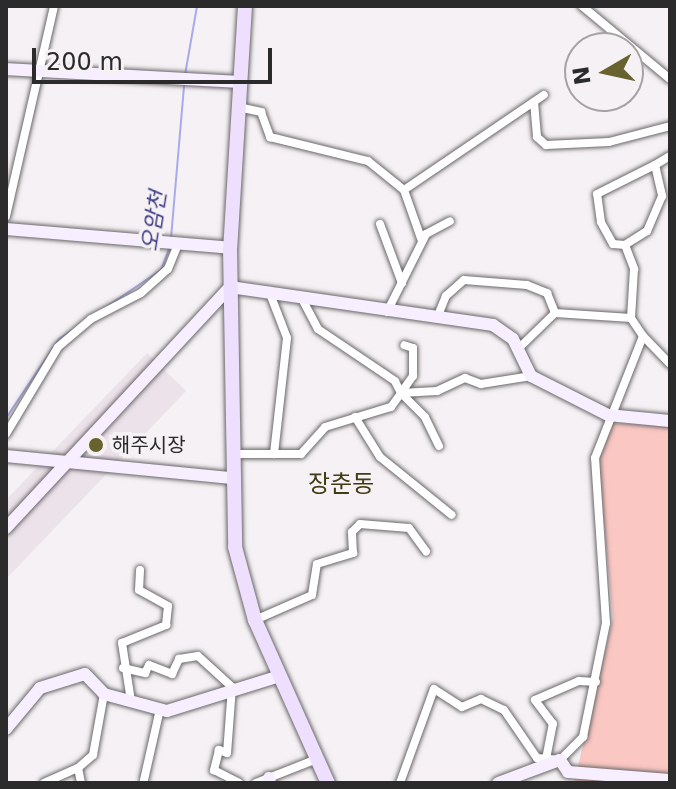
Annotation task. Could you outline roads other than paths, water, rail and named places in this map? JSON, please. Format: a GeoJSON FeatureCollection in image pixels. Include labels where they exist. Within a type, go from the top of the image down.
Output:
{"type":"FeatureCollection","features":[{"type":"Feature","properties":{"kind":"main road"},"geometry":{"type":"LineString","coordinates":[[245,6],[230,248],[231,454],[235,547],[255,620],[328,783]]}},
{"type":"Feature","properties":{"kind":"street"},"geometry":{"type":"LineString","coordinates":[[6,216],[54,6]]}},
{"type":"Feature","properties":{"kind":"street"},"geometry":{"type":"LineString","coordinates":[[582,6],[670,79]]}},
{"type":"Feature","properties":{"kind":"street"},"geometry":{"type":"LineString","coordinates":[[6,69],[239,82]]}},
{"type":"Feature","properties":{"kind":"street"},"geometry":{"type":"LineString","coordinates":[[404,190],[544,95]]}},
{"type":"Feature","properties":{"kind":"street"},"geometry":{"type":"LineString","coordinates":[[534,102],[537,137],[546,145],[609,142],[670,126]]}},
{"type":"Feature","properties":{"kind":"street"},"geometry":{"type":"LineString","coordinates":[[237,107],[261,112],[270,137],[368,161],[404,190],[422,241]]}},
{"type":"Feature","properties":{"kind":"street"},"geometry":{"type":"LineString","coordinates":[[655,165],[662,196],[647,231],[625,245],[613,244],[601,222],[597,194],[670,156]]}},
{"type":"Feature","properties":{"kind":"street"},"geometry":{"type":"LineString","coordinates":[[387,312],[422,241],[450,221]]}},
{"type":"Feature","properties":{"kind":"street"},"geometry":{"type":"LineString","coordinates":[[380,224],[402,283]]}},
{"type":"Feature","properties":{"kind":"street"},"geometry":{"type":"LineString","coordinates":[[6,229],[230,248]]}},
{"type":"Feature","properties":{"kind":"street"},"geometry":{"type":"LineString","coordinates":[[6,434],[58,347],[91,319],[141,293],[168,269],[171,244]]}},
{"type":"Feature","properties":{"kind":"street"},"geometry":{"type":"LineString","coordinates":[[625,245],[634,269],[631,318],[643,336],[670,364]]}},
{"type":"Feature","properties":{"kind":"street"},"geometry":{"type":"LineString","coordinates":[[437,320],[446,296],[464,280],[527,285],[547,293],[555,313]]}},
{"type":"Feature","properties":{"kind":"street"},"geometry":{"type":"LineString","coordinates":[[6,528],[230,287],[299,292],[387,312],[493,325],[518,349],[531,376]]}},
{"type":"Feature","properties":{"kind":"street"},"geometry":{"type":"LineString","coordinates":[[268,289],[287,338],[274,454]]}},
{"type":"Feature","properties":{"kind":"street"},"geometry":{"type":"LineString","coordinates":[[299,292],[318,329],[395,381],[401,393],[425,417],[439,446]]}},
{"type":"Feature","properties":{"kind":"street"},"geometry":{"type":"LineString","coordinates":[[518,349],[555,313],[631,318]]}},
{"type":"Feature","properties":{"kind":"street"},"geometry":{"type":"LineString","coordinates":[[498,783],[560,760],[583,737],[606,623],[595,458],[608,415],[643,336]]}},
{"type":"Feature","properties":{"kind":"street"},"geometry":{"type":"LineString","coordinates":[[231,454],[301,454],[325,427],[391,407],[413,376],[413,348],[404,345]]}},
{"type":"Feature","properties":{"kind":"street"},"geometry":{"type":"LineString","coordinates":[[401,393],[437,391],[465,378],[481,384],[531,376],[608,415],[670,421]]}},
{"type":"Feature","properties":{"kind":"street"},"geometry":{"type":"LineString","coordinates":[[355,417],[380,457],[452,515]]}},
{"type":"Feature","properties":{"kind":"street"},"geometry":{"type":"LineString","coordinates":[[6,456],[232,478]]}},
{"type":"Feature","properties":{"kind":"street"},"geometry":{"type":"LineString","coordinates":[[255,620],[312,595],[317,564],[353,553],[352,532],[360,524],[409,528],[426,551]]}},
{"type":"Feature","properties":{"kind":"street"},"geometry":{"type":"LineString","coordinates":[[131,701],[123,668],[122,643],[166,625],[168,606],[139,590],[140,570]]}},
{"type":"Feature","properties":{"kind":"street"},"geometry":{"type":"LineString","coordinates":[[123,668],[145,673],[149,665],[172,674],[179,659],[198,656],[232,687]]}},
{"type":"Feature","properties":{"kind":"street"},"geometry":{"type":"LineString","coordinates":[[6,729],[40,688],[85,674],[104,694],[160,709],[280,676]]}},
{"type":"Feature","properties":{"kind":"street"},"geometry":{"type":"LineString","coordinates":[[546,759],[553,724],[535,700],[579,681],[596,682]]}},
{"type":"Feature","properties":{"kind":"street"},"geometry":{"type":"LineString","coordinates":[[232,687],[227,753],[219,750],[214,770],[239,783]]}},
{"type":"Feature","properties":{"kind":"street"},"geometry":{"type":"LineString","coordinates":[[400,783],[434,689],[462,707],[481,699],[504,710],[537,758],[560,760]]}},
{"type":"Feature","properties":{"kind":"street"},"geometry":{"type":"LineString","coordinates":[[44,783],[78,768],[93,755],[104,694]]}},
{"type":"Feature","properties":{"kind":"street"},"geometry":{"type":"LineString","coordinates":[[144,780],[160,709]]}},
{"type":"Feature","properties":{"kind":"street"},"geometry":{"type":"LineString","coordinates":[[256,783],[317,759]]}},
{"type":"Feature","properties":{"kind":"street"},"geometry":{"type":"LineString","coordinates":[[560,760],[568,772],[670,780]]}},
{"type":"Feature","properties":{"kind":"street"},"geometry":{"type":"LineString","coordinates":[[78,768],[81,783]]}},
{"type":"Feature","properties":{"kind":"waterway","name":"오암천"},"geometry":{"type":"LineString","coordinates":[[185,75],[197,6]]}},
{"type":"Feature","properties":{"kind":"waterway","name":"오암천"},"geometry":{"type":"LineString","coordinates":[[171,238],[184,86]]}},
{"type":"Feature","properties":{"kind":"waterway","name":"오암천"},"geometry":{"type":"LineString","coordinates":[[6,418],[59,339],[161,270],[169,249]]}},
{"type":"Feature","properties":{"kind":"place","name":"해주시장"},"geometry":{"type":"Point","coordinates":[96,445]}},
{"type":"Feature","properties":{"kind":"district","name":"장춘동"},"geometry":{"type":"Point","coordinates":[341,485]}}]}
